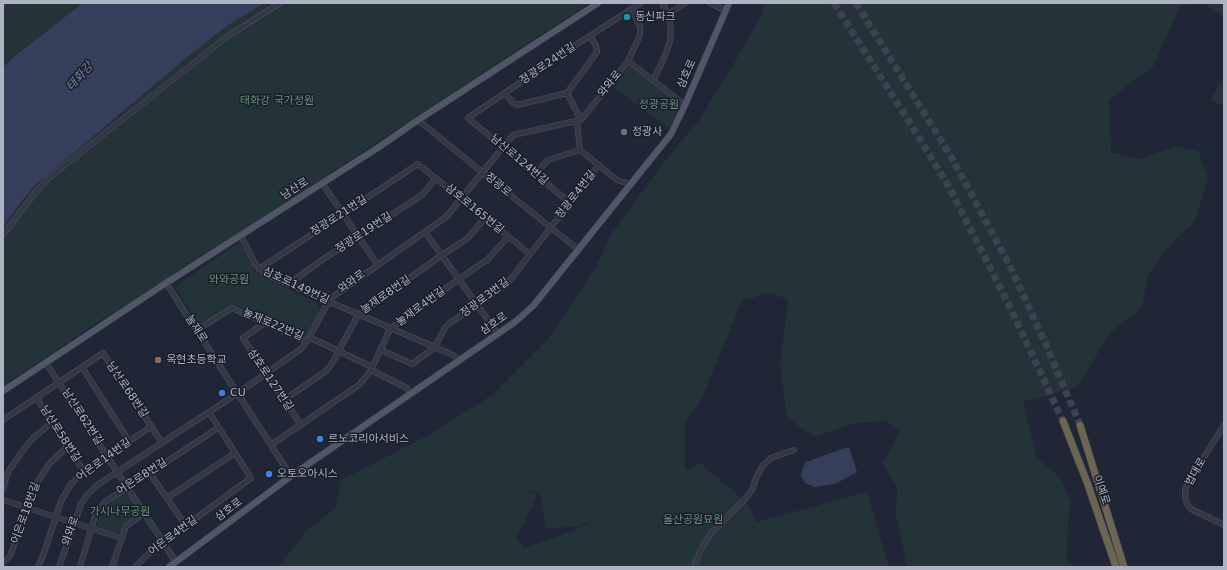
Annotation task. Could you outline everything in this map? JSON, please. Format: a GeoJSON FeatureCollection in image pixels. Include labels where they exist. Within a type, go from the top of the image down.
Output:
{"type":"FeatureCollection","features":[{"type":"Feature","properties":{"kind":"highway","name":"이예로"},"geometry":{"type":"LineString","coordinates":[[1063,421],[1087,482],[1116,567]]}},
{"type":"Feature","properties":{"kind":"highway","name":"이예로"},"geometry":{"type":"LineString","coordinates":[[1080,425],[1124,567]]}},
{"type":"Feature","properties":{"kind":"main road","name":"남산로"},"geometry":{"type":"LineString","coordinates":[[3,391],[166,283],[322,184],[598,3]]}},
{"type":"Feature","properties":{"kind":"main road","name":"삼호로"},"geometry":{"type":"LineString","coordinates":[[170,567],[291,476],[498,334],[533,306],[671,134],[729,3]]}},
{"type":"Feature","properties":{"kind":"street"},"geometry":{"type":"LineString","coordinates":[[3,235],[35,193],[50,177],[225,38],[280,3]]}},
{"type":"Feature","properties":{"kind":"street","name":"정광로24번길"},"geometry":{"type":"LineString","coordinates":[[468,118],[641,3]]}},
{"type":"Feature","properties":{"kind":"street"},"geometry":{"type":"LineString","coordinates":[[653,81],[670,42],[671,29],[668,14],[662,3]]}},
{"type":"Feature","properties":{"kind":"street"},"geometry":{"type":"LineString","coordinates":[[668,14],[686,3]]}},
{"type":"Feature","properties":{"kind":"street"},"geometry":{"type":"LineString","coordinates":[[710,3],[726,11]]}},
{"type":"Feature","properties":{"kind":"street","name":"와와로"},"geometry":{"type":"LineString","coordinates":[[59,567],[81,504],[96,486],[238,393],[299,350],[308,340],[328,302],[377,264],[446,217],[513,135],[579,121],[628,61],[637,42],[640,34],[640,26],[631,9]]}},
{"type":"Feature","properties":{"kind":"street","name":"정광로24번길"},"geometry":{"type":"LineString","coordinates":[[505,93],[512,102],[517,105],[567,93],[598,52],[596,45],[590,36]]}},
{"type":"Feature","properties":{"kind":"street"},"geometry":{"type":"LineString","coordinates":[[628,61],[685,105]]}},
{"type":"Feature","properties":{"kind":"street"},"geometry":{"type":"LineString","coordinates":[[535,174],[548,160],[580,150],[579,121],[567,93]]}},
{"type":"Feature","properties":{"kind":"street","name":"남산로124번길"},"geometry":{"type":"LineString","coordinates":[[468,118],[570,203]]}},
{"type":"Feature","properties":{"kind":"street","name":"정광로"},"geometry":{"type":"LineString","coordinates":[[418,120],[578,250]]}},
{"type":"Feature","properties":{"kind":"street","name":"정광로4번길"},"geometry":{"type":"LineString","coordinates":[[551,228],[599,166],[580,150]]}},
{"type":"Feature","properties":{"kind":"street","name":"삼호로165번길"},"geometry":{"type":"LineString","coordinates":[[418,164],[530,254]]}},
{"type":"Feature","properties":{"kind":"street","name":"정광로21번길"},"geometry":{"type":"LineString","coordinates":[[259,269],[418,164]]}},
{"type":"Feature","properties":{"kind":"street"},"geometry":{"type":"LineString","coordinates":[[599,166],[617,180],[630,184]]}},
{"type":"Feature","properties":{"kind":"street","name":"정광로19번길"},"geometry":{"type":"LineString","coordinates":[[289,284],[319,262],[422,195],[436,178]]}},
{"type":"Feature","properties":{"kind":"street"},"geometry":{"type":"LineString","coordinates":[[322,184],[377,264]]}},
{"type":"Feature","properties":{"kind":"street","name":"눌재로8번길"},"geometry":{"type":"LineString","coordinates":[[284,400],[326,371],[339,352],[358,315],[467,239],[485,218]]}},
{"type":"Feature","properties":{"kind":"street","name":"정광로3번길"},"geometry":{"type":"LineString","coordinates":[[434,348],[445,328],[507,284],[551,228]]}},
{"type":"Feature","properties":{"kind":"street"},"geometry":{"type":"LineString","coordinates":[[425,232],[498,334]]}},
{"type":"Feature","properties":{"kind":"street","name":"삼호로149번길"},"geometry":{"type":"LineString","coordinates":[[241,236],[249,254],[259,269],[265,274],[453,355],[459,360]]}},
{"type":"Feature","properties":{"kind":"street","name":"눌재로4번길"},"geometry":{"type":"LineString","coordinates":[[271,445],[358,385],[371,368],[390,329],[487,260],[508,237]]}},
{"type":"Feature","properties":{"kind":"street","name":"눌재로"},"geometry":{"type":"LineString","coordinates":[[166,283],[291,476]]}},
{"type":"Feature","properties":{"kind":"street","name":"눌재로22번길"},"geometry":{"type":"LineString","coordinates":[[197,330],[232,308],[304,340],[313,339],[371,368],[407,388],[411,393]]}},
{"type":"Feature","properties":{"kind":"street","name":"삼호로127번길"},"geometry":{"type":"LineString","coordinates":[[266,322],[242,338],[301,425]]}},
{"type":"Feature","properties":{"kind":"street"},"geometry":{"type":"LineString","coordinates":[[381,350],[412,364],[434,348]]}},
{"type":"Feature","properties":{"kind":"street","name":"남산로68번길"},"geometry":{"type":"LineString","coordinates":[[82,367],[103,353],[162,443]]}},
{"type":"Feature","properties":{"kind":"street","name":"남산로62번길"},"geometry":{"type":"LineString","coordinates":[[46,363],[176,562]]}},
{"type":"Feature","properties":{"kind":"street"},"geometry":{"type":"LineString","coordinates":[[3,420],[82,367],[129,440]]}},
{"type":"Feature","properties":{"kind":"street","name":"남산로58번길"},"geometry":{"type":"LineString","coordinates":[[36,397],[67,447],[84,471]]}},
{"type":"Feature","properties":{"kind":"street"},"geometry":{"type":"LineString","coordinates":[[167,498],[235,453],[209,412]]}},
{"type":"Feature","properties":{"kind":"street"},"geometry":{"type":"LineString","coordinates":[[3,489],[6,472],[33,438],[52,422]]}},
{"type":"Feature","properties":{"kind":"street","name":"법대로"},"geometry":{"type":"LineString","coordinates":[[1224,425],[1188,482],[1185,490],[1187,504],[1191,509],[1224,525]]}},
{"type":"Feature","properties":{"kind":"street","name":"어은로14번길"},"geometry":{"type":"LineString","coordinates":[[38,567],[64,494],[71,484],[84,471],[152,426]]}},
{"type":"Feature","properties":{"kind":"street","name":"어은로8번길"},"geometry":{"type":"LineString","coordinates":[[80,567],[96,513],[105,502],[218,428]]}},
{"type":"Feature","properties":{"kind":"street","name":"어은로18번길"},"geometry":{"type":"LineString","coordinates":[[3,563],[10,556],[36,484],[53,459],[67,447]]}},
{"type":"Feature","properties":{"kind":"street"},"geometry":{"type":"LineString","coordinates":[[694,567],[701,549],[712,533],[752,490],[763,465],[771,458],[794,450]]}},
{"type":"Feature","properties":{"kind":"street","name":"어은로4번길"},"geometry":{"type":"LineString","coordinates":[[135,567],[163,542],[251,478],[235,453]]}},
{"type":"Feature","properties":{"kind":"street"},"geometry":{"type":"LineString","coordinates":[[149,472],[186,526]]}},
{"type":"Feature","properties":{"kind":"street"},"geometry":{"type":"LineString","coordinates":[[3,500],[121,538]]}},
{"type":"Feature","properties":{"kind":"street"},"geometry":{"type":"LineString","coordinates":[[112,567],[126,526],[144,513]]}},
{"type":"Feature","properties":{"kind":"green space"},"geometry":{"type":"Polygon","coordinates":[[[10,3],[83,3],[16,55],[3,67],[3,9],[10,3]]]}},
{"type":"Feature","properties":{"kind":"green space","name":"태화강 국가정원"},"geometry":{"type":"Polygon","coordinates":[[[265,3],[589,3],[264,218],[197,258],[3,385],[3,226],[32,188],[191,54],[227,26],[265,3]]]}},
{"type":"Feature","properties":{"kind":"green space","name":"울산공원묘원"},"geometry":{"type":"Polygon","coordinates":[[[765,3],[1202,3],[1180,6],[1153,67],[1109,99],[1111,152],[1140,159],[1175,146],[1198,151],[1208,178],[1195,221],[1171,244],[1148,275],[1142,308],[1111,332],[1077,387],[1023,402],[1037,458],[1061,478],[1071,503],[1068,524],[1067,559],[1075,567],[907,567],[896,516],[897,487],[883,463],[900,431],[887,421],[855,423],[815,437],[787,418],[780,366],[788,299],[768,293],[742,301],[701,400],[685,424],[685,471],[701,463],[748,504],[756,522],[867,492],[889,567],[277,567],[308,530],[336,507],[341,480],[427,436],[492,395],[549,338],[597,265],[610,236],[664,162],[700,119],[760,18],[765,3]],[[525,489],[538,495],[516,539],[524,548],[575,530],[594,520],[574,527],[546,528],[540,494],[525,489]]]}},
{"type":"Feature","properties":{"kind":"green space"},"geometry":{"type":"Polygon","coordinates":[[[1202,3],[1224,3],[1224,16],[1202,3]]]}},
{"type":"Feature","properties":{"kind":"green space","name":"정광공원"},"geometry":{"type":"Polygon","coordinates":[[[629,66],[681,105],[669,129],[613,86],[629,66]]]}},
{"type":"Feature","properties":{"kind":"green space"},"geometry":{"type":"Polygon","coordinates":[[[1219,83],[1224,87],[1224,105],[1211,101],[1219,83]]]}},
{"type":"Feature","properties":{"kind":"green space","name":"와와공원"},"geometry":{"type":"Polygon","coordinates":[[[240,242],[255,271],[263,277],[317,303],[319,309],[318,314],[308,335],[236,305],[232,305],[204,324],[201,325],[198,323],[176,288],[177,285],[240,242]]]}},
{"type":"Feature","properties":{"kind":"green space","name":"가시나무공원"},"geometry":{"type":"Polygon","coordinates":[[[124,493],[128,493],[139,511],[138,514],[125,523],[121,532],[117,534],[100,529],[97,526],[100,513],[107,505],[124,493]]]}},
{"type":"Feature","properties":{"kind":"water","name":"태화강"},"geometry":{"type":"Polygon","coordinates":[[[83,3],[265,3],[227,26],[191,54],[32,188],[3,226],[3,67],[16,55],[83,3]]]}},
{"type":"Feature","properties":{"kind":"water"},"geometry":{"type":"Polygon","coordinates":[[[849,447],[857,472],[835,484],[815,487],[805,483],[801,476],[806,462],[849,447]]]}},
{"type":"Feature","properties":{"kind":"tunnel"},"geometry":{"type":"LineString","coordinates":[[834,3],[949,187],[1008,303],[1063,421]]}},
{"type":"Feature","properties":{"kind":"tunnel"},"geometry":{"type":"LineString","coordinates":[[856,3],[950,155],[1010,266],[1047,347],[1080,425]]}},
{"type":"Feature","properties":{"kind":"place","name":"동신파크"},"geometry":{"type":"Point","coordinates":[627,17]}},
{"type":"Feature","properties":{"kind":"place","name":"정광사"},"geometry":{"type":"Point","coordinates":[624,132]}},
{"type":"Feature","properties":{"kind":"place","name":"옥현초등학교"},"geometry":{"type":"Point","coordinates":[158,360]}},
{"type":"Feature","properties":{"kind":"place","name":"CU"},"geometry":{"type":"Point","coordinates":[222,393]}},
{"type":"Feature","properties":{"kind":"place","name":"르노코리아서비스"},"geometry":{"type":"Point","coordinates":[320,439]}},
{"type":"Feature","properties":{"kind":"place","name":"오토오아시스"},"geometry":{"type":"Point","coordinates":[269,474]}}]}
